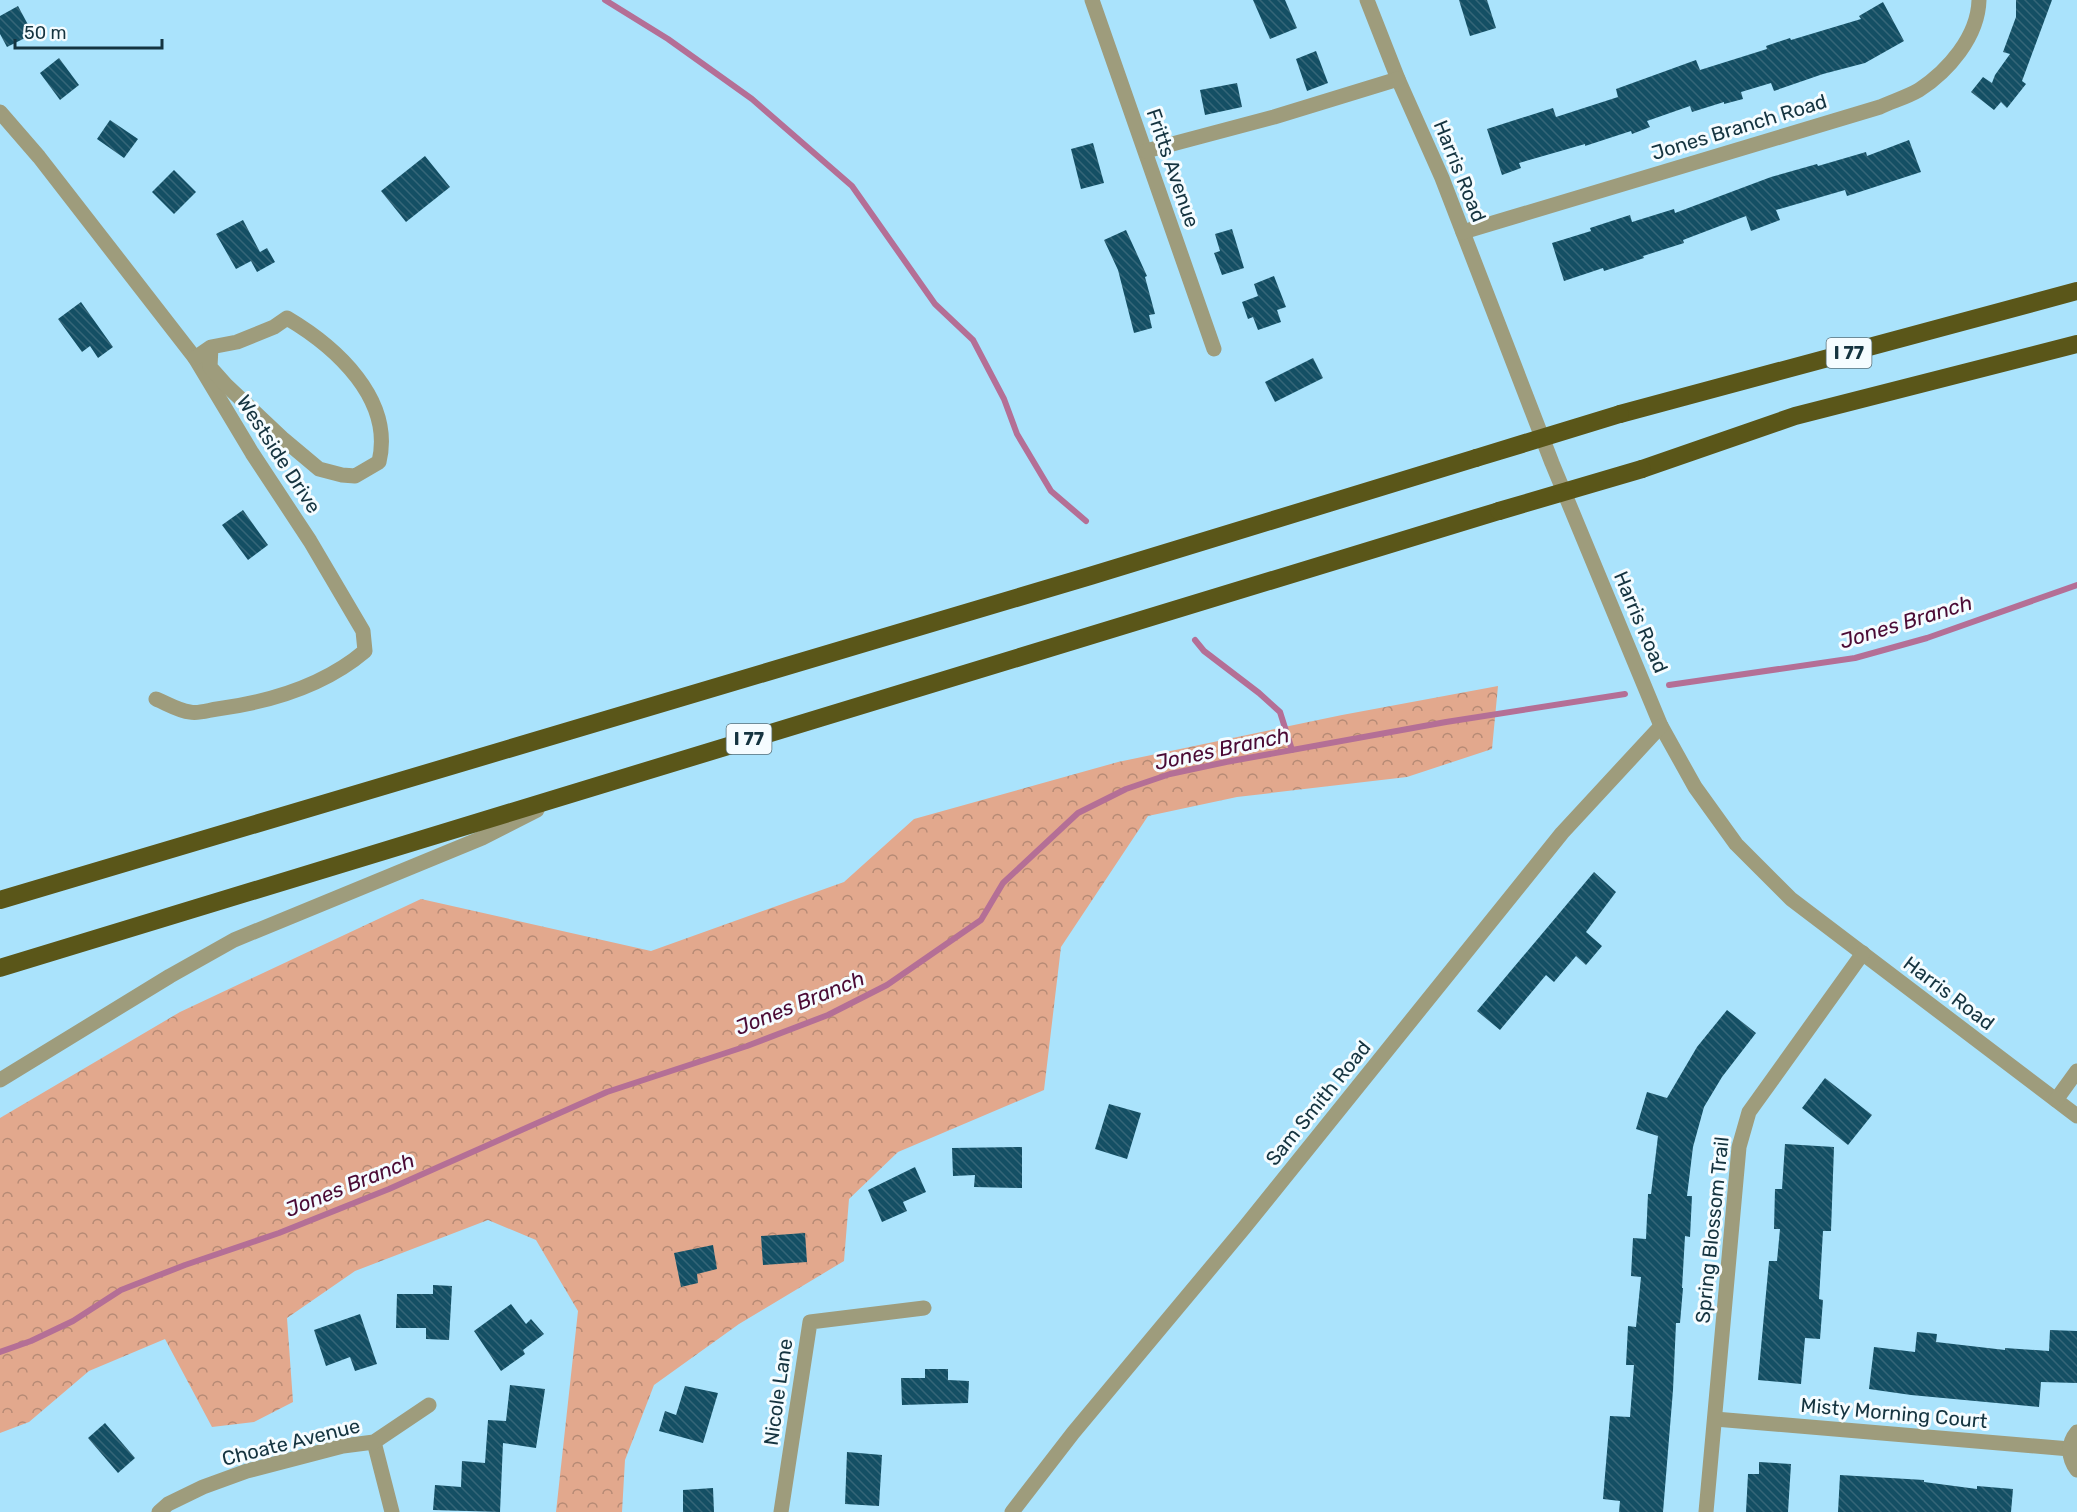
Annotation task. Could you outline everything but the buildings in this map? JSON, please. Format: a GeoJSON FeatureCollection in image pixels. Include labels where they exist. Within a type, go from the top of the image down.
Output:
{"type":"FeatureCollection","features":[{"type":"Feature","properties":{"kind":"highway","name":"I 77"},"geometry":{"type":"LineString","coordinates":[[0,900],[1090,576],[1620,414],[2077,291]]}},
{"type":"Feature","properties":{"kind":"highway","name":"I 77"},"geometry":{"type":"LineString","coordinates":[[0,968],[1499,510],[1642,469],[1795,416],[2077,344]]}},
{"type":"Feature","properties":{"kind":"street","name":"Fritts Avenue"},"geometry":{"type":"LineString","coordinates":[[1092,0],[1214,350]]}},
{"type":"Feature","properties":{"kind":"street","name":"Harris Road"},"geometry":{"type":"LineString","coordinates":[[1367,0],[1398,79],[1442,178],[1552,463],[1661,726],[1695,787],[1736,844],[1791,899],[2077,1116]]}},
{"type":"Feature","properties":{"kind":"street","name":"Jones Branch Road"},"geometry":{"type":"LineString","coordinates":[[1462,232],[1880,106],[1918,90],[1945,70],[1967,41],[1979,10],[1979,0]]}},
{"type":"Feature","properties":{"kind":"street"},"geometry":{"type":"LineString","coordinates":[[1146,151],[1274,117],[1398,79]]}},
{"type":"Feature","properties":{"kind":"street","name":"Westside Drive"},"geometry":{"type":"LineString","coordinates":[[0,112],[39,157],[195,358],[252,453],[310,541],[363,631],[365,651],[334,674],[296,690],[242,706],[190,713],[156,699]]}},
{"type":"Feature","properties":{"kind":"street"},"geometry":{"type":"LineString","coordinates":[[195,358],[274,327],[287,318],[332,349],[361,382],[378,414],[382,448],[379,462],[355,476],[319,469],[226,385],[210,367],[211,353]]}},
{"type":"Feature","properties":{"kind":"street","name":"Sam Smith Road"},"geometry":{"type":"LineString","coordinates":[[1012,1512],[1073,1433],[1244,1228],[1562,833],[1661,726]]}},
{"type":"Feature","properties":{"kind":"street"},"geometry":{"type":"LineString","coordinates":[[0,1080],[170,976],[234,940],[482,838],[569,794]]}},
{"type":"Feature","properties":{"kind":"street","name":"Spring Blossom Trail"},"geometry":{"type":"LineString","coordinates":[[1706,1512],[1739,1147],[1749,1112],[1863,954]]}},
{"type":"Feature","properties":{"kind":"street"},"geometry":{"type":"LineString","coordinates":[[2056,1100],[2077,1071]]}},
{"type":"Feature","properties":{"kind":"street","name":"Nicole Lane"},"geometry":{"type":"LineString","coordinates":[[781,1512],[810,1322],[924,1308]]}},
{"type":"Feature","properties":{"kind":"street","name":"Choate Avenue"},"geometry":{"type":"LineString","coordinates":[[159,1512],[168,1504],[203,1487],[247,1471],[343,1446],[374,1442],[429,1405]]}},
{"type":"Feature","properties":{"kind":"street","name":"Misty Morning Court"},"geometry":{"type":"LineString","coordinates":[[1715,1419],[2070,1449]]}},
{"type":"Feature","properties":{"kind":"street"},"geometry":{"type":"LineString","coordinates":[[2077,1432],[2070,1444],[2072,1462],[2077,1470]]}},
{"type":"Feature","properties":{"kind":"street"},"geometry":{"type":"LineString","coordinates":[[374,1442],[392,1512]]}},
{"type":"Feature","properties":{"kind":"green space"},"geometry":{"type":"Polygon","coordinates":[[[1498,686],[1492,749],[1407,777],[1237,797],[1148,816],[1061,947],[1044,1090],[898,1152],[849,1199],[844,1261],[739,1324],[654,1385],[625,1460],[622,1512],[556,1512],[578,1311],[536,1240],[488,1220],[355,1271],[287,1318],[293,1402],[254,1422],[212,1427],[165,1339],[89,1371],[29,1422],[0,1433],[0,1118],[180,1012],[421,899],[651,951],[844,882],[914,819],[1118,762],[1342,715],[1498,686]]]}},
{"type":"Feature","properties":{"kind":"waterway"},"geometry":{"type":"LineString","coordinates":[[605,0],[668,39],[752,99],[852,186],[935,304],[973,340],[1004,399],[1017,434],[1051,491],[1086,521]]}},
{"type":"Feature","properties":{"kind":"waterway","name":"Jones Branch"},"geometry":{"type":"LineString","coordinates":[[1669,685],[1855,658],[1927,638],[2077,585]]}},
{"type":"Feature","properties":{"kind":"waterway"},"geometry":{"type":"LineString","coordinates":[[1195,640],[1204,651],[1280,712],[1292,750]]}},
{"type":"Feature","properties":{"kind":"waterway","name":"Jones Branch"},"geometry":{"type":"LineString","coordinates":[[0,1352],[31,1341],[73,1321],[121,1290],[279,1233],[389,1189],[607,1092],[747,1046],[828,1015],[887,985],[981,920],[1003,883],[1078,813],[1126,789],[1170,774],[1226,762],[1446,722],[1625,694]]}}]}
